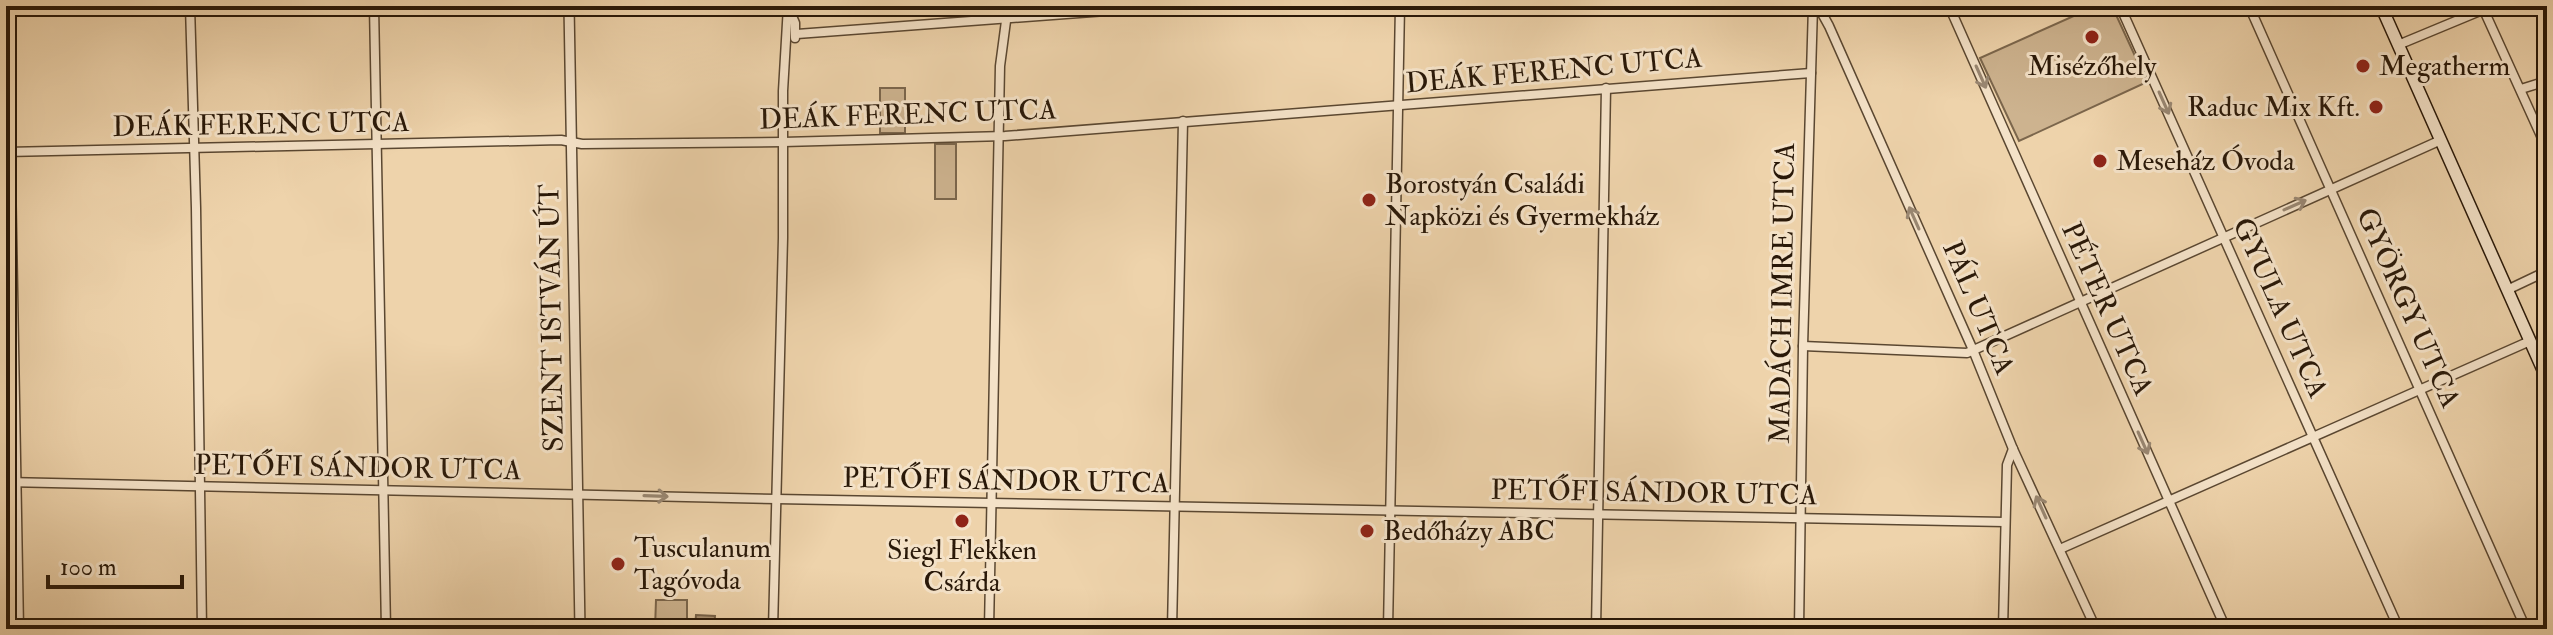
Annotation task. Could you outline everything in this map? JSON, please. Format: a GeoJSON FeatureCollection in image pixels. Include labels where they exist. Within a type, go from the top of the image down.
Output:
{"type":"FeatureCollection","features":[{"type":"Feature","properties":{"kind":"main road"},"geometry":{"type":"LineString","coordinates":[[2381,6],[2547,379]]}},
{"type":"Feature","properties":{"kind":"street"},"geometry":{"type":"LineString","coordinates":[[8,6],[8,152],[19,629]]}},
{"type":"Feature","properties":{"kind":"street"},"geometry":{"type":"LineString","coordinates":[[190,6],[202,629]]}},
{"type":"Feature","properties":{"kind":"street"},"geometry":{"type":"LineString","coordinates":[[374,6],[386,629]]}},
{"type":"Feature","properties":{"kind":"street","name":"SZENT ISTVÁN ÚT"},"geometry":{"type":"LineString","coordinates":[[569,6],[580,629]]}},
{"type":"Feature","properties":{"kind":"street"},"geometry":{"type":"LineString","coordinates":[[787,48],[797,34],[788,6]]}},
{"type":"Feature","properties":{"kind":"street"},"geometry":{"type":"LineString","coordinates":[[773,629],[783,91],[788,6]]}},
{"type":"Feature","properties":{"kind":"street"},"geometry":{"type":"LineString","coordinates":[[989,629],[1000,66],[1008,6]]}},
{"type":"Feature","properties":{"kind":"street"},"geometry":{"type":"LineString","coordinates":[[797,34],[1173,6]]}},
{"type":"Feature","properties":{"kind":"street"},"geometry":{"type":"LineString","coordinates":[[1388,629],[1400,6]]}},
{"type":"Feature","properties":{"kind":"street","name":"MADÁCH IMRE UTCA"},"geometry":{"type":"LineString","coordinates":[[1799,629],[1803,346],[1815,6]]}},
{"type":"Feature","properties":{"kind":"street","name":"PÁL UTCA"},"geometry":{"type":"LineString","coordinates":[[1815,6],[1829,26],[1973,350],[2013,449],[2096,629]]}},
{"type":"Feature","properties":{"kind":"street","name":"PÉTER UTCA"},"geometry":{"type":"LineString","coordinates":[[1949,6],[2226,629]]}},
{"type":"Feature","properties":{"kind":"street","name":"GYULA UTCA"},"geometry":{"type":"LineString","coordinates":[[2120,6],[2399,629]]}},
{"type":"Feature","properties":{"kind":"street","name":"GYÖRGY UTCA"},"geometry":{"type":"LineString","coordinates":[[2249,6],[2526,629]]}},
{"type":"Feature","properties":{"kind":"street"},"geometry":{"type":"LineString","coordinates":[[2398,45],[2486,7],[2547,149]]}},
{"type":"Feature","properties":{"kind":"street","name":"DEÁK FERENC UTCA"},"geometry":{"type":"LineString","coordinates":[[8,152],[561,140],[571,143],[783,142],[998,136],[1811,73]]}},
{"type":"Feature","properties":{"kind":"street"},"geometry":{"type":"LineString","coordinates":[[2521,89],[2547,81]]}},
{"type":"Feature","properties":{"kind":"street"},"geometry":{"type":"LineString","coordinates":[[1596,629],[1606,88]]}},
{"type":"Feature","properties":{"kind":"street"},"geometry":{"type":"LineString","coordinates":[[1172,629],[1183,121]]}},
{"type":"Feature","properties":{"kind":"street"},"geometry":{"type":"LineString","coordinates":[[1803,346],[1961,354],[2441,140]]}},
{"type":"Feature","properties":{"kind":"street"},"geometry":{"type":"LineString","coordinates":[[2507,290],[2547,271]]}},
{"type":"Feature","properties":{"kind":"street"},"geometry":{"type":"LineString","coordinates":[[2060,549],[2530,341]]}},
{"type":"Feature","properties":{"kind":"street"},"geometry":{"type":"LineString","coordinates":[[2003,629],[2007,465],[2013,449]]}},
{"type":"Feature","properties":{"kind":"street","name":"PETŐFI SÁNDOR UTCA"},"geometry":{"type":"LineString","coordinates":[[6,482],[2005,522]]}},
{"type":"Feature","properties":{"kind":"shaded area"},"geometry":{"type":"Polygon","coordinates":[[[2096,6],[2112,6],[2147,82],[2019,141],[1980,58],[2096,6]]]}},
{"type":"Feature","properties":{"kind":"shaded area"},"geometry":{"type":"Polygon","coordinates":[[[880,88],[905,88],[905,133],[880,133],[880,88]]]}},
{"type":"Feature","properties":{"kind":"shaded area"},"geometry":{"type":"Polygon","coordinates":[[[935,144],[956,144],[956,199],[935,199],[935,144]]]}},
{"type":"Feature","properties":{"kind":"shaded area"},"geometry":{"type":"Polygon","coordinates":[[[656,600],[687,600],[687,629],[655,629],[656,600]]]}},
{"type":"Feature","properties":{"kind":"shaded area"},"geometry":{"type":"Polygon","coordinates":[[[696,615],[715,616],[714,629],[695,629],[696,615]]]}},
{"type":"Feature","properties":{"kind":"place","name":"Misézőhely"},"geometry":{"type":"Point","coordinates":[2092,37]}},
{"type":"Feature","properties":{"kind":"place","name":"Megatherm"},"geometry":{"type":"Point","coordinates":[2363,66]}},
{"type":"Feature","properties":{"kind":"place","name":"Raduc Mix Kft."},"geometry":{"type":"Point","coordinates":[2376,107]}},
{"type":"Feature","properties":{"kind":"place","name":"Meseház Óvoda"},"geometry":{"type":"Point","coordinates":[2100,161]}},
{"type":"Feature","properties":{"kind":"place","name":"Borostyán Családi Napközi és Gyermekház"},"geometry":{"type":"Point","coordinates":[1369,200]}},
{"type":"Feature","properties":{"kind":"place","name":"Siegl Flekken Csárda"},"geometry":{"type":"Point","coordinates":[962,521]}},
{"type":"Feature","properties":{"kind":"place","name":"Bedőházy ABC"},"geometry":{"type":"Point","coordinates":[1367,531]}},
{"type":"Feature","properties":{"kind":"place","name":"Tusculanum Tagóvoda"},"geometry":{"type":"Point","coordinates":[618,564]}}]}
